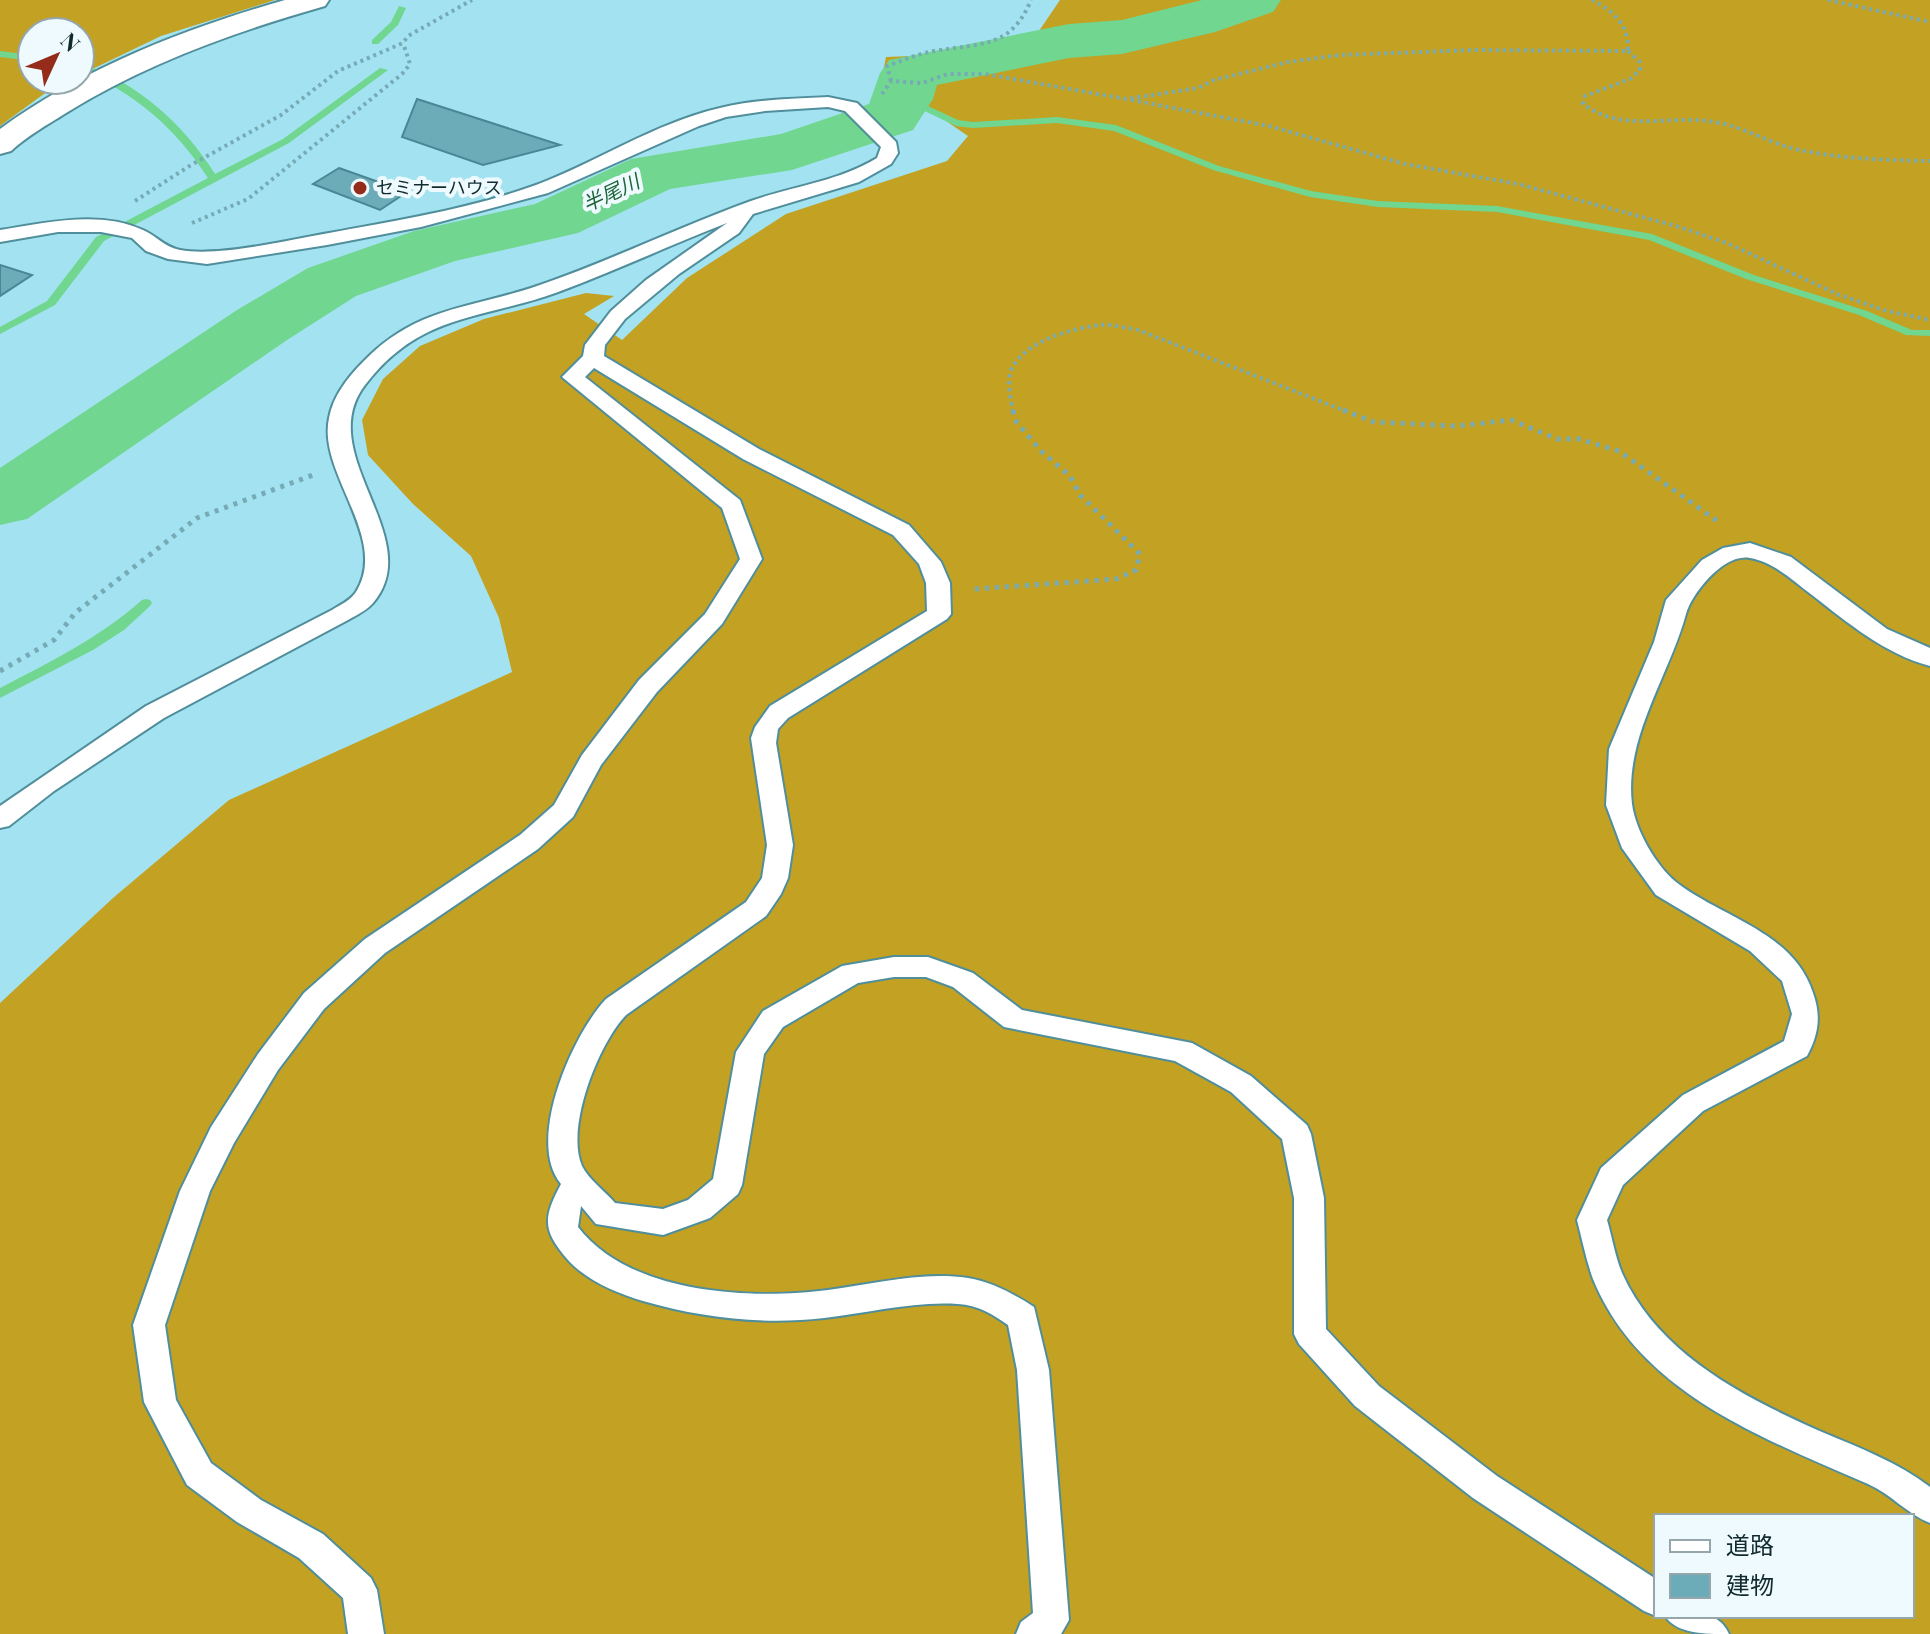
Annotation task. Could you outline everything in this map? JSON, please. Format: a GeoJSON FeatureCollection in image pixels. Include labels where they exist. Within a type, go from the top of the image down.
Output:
{"type":"FeatureCollection","features":[{"type":"Feature","properties":{"kind":"street"},"geometry":{"type":"LineString","coordinates":[[0,145],[86,87],[123,67],[248,19],[315,0]]}},
{"type":"Feature","properties":{"kind":"lane"},"geometry":{"type":"LineString","coordinates":[[0,236],[58,226],[101,226],[138,234],[175,255],[207,258],[421,221],[541,189],[693,122],[723,112],[801,103],[828,102],[851,107],[890,146],[889,156],[884,162],[850,177],[772,198],[544,290],[467,309],[397,341],[374,361],[343,402],[339,426],[346,463],[377,549],[376,573],[364,598],[340,615],[155,712],[45,785],[0,819]]}},
{"type":"Feature","properties":{"kind":"lane"},"geometry":{"type":"LineString","coordinates":[[593,358],[592,348],[600,332],[674,268],[740,224],[745,210]]}},
{"type":"Feature","properties":{"kind":"lane"},"geometry":{"type":"LineString","coordinates":[[593,358],[751,454],[901,530],[930,562],[938,592],[939,614],[779,712],[765,729],[763,750],[782,851],[778,874],[769,896],[756,909],[616,1007],[602,1022],[570,1095],[562,1135],[568,1171],[577,1183],[607,1215],[663,1222],[699,1209],[727,1185],[750,1052],[773,1019],[852,973],[894,967],[928,967],[963,980],[1014,1019],[1182,1051],[1241,1084],[1296,1134],[1309,1198],[1310,1334],[1379,1405],[1485,1487],[1654,1598]]}},
{"type":"Feature","properties":{"kind":"lane"},"geometry":{"type":"LineString","coordinates":[[366,1634],[359,1590],[311,1546],[249,1511],[199,1474],[160,1402],[149,1325],[195,1191],[222,1136],[268,1062],[314,1001],[375,946],[529,842],[564,811],[591,761],[648,686],[714,619],[751,559],[732,505],[572,377],[593,358]]}},
{"type":"Feature","properties":{"kind":"lane"},"geometry":{"type":"LineString","coordinates":[[1930,658],[1879,634],[1783,562],[1750,550],[1731,553],[1710,565],[1678,600],[1666,642],[1622,749],[1619,805],[1635,848],[1665,888],[1760,944],[1794,976],[1806,1014],[1797,1048],[1693,1103],[1612,1177],[1592,1220],[1608,1277],[1642,1332],[1695,1382],[1761,1421],[1893,1479],[1930,1507]]}},
{"type":"Feature","properties":{"kind":"lane"},"geometry":{"type":"LineString","coordinates":[[577,1183],[562,1214],[561,1226],[579,1255],[612,1277],[707,1302],[757,1307],[863,1301],[943,1290],[986,1293],[1023,1317],[1033,1370],[1051,1620],[1034,1634]]}},
{"type":"Feature","properties":{"kind":"lane"},"geometry":{"type":"LineString","coordinates":[[1686,1618],[1711,1634]]}},
{"type":"Feature","properties":{"kind":"path"},"geometry":{"type":"LineString","coordinates":[[101,226],[191,165],[281,115],[338,71],[403,43],[408,36],[472,0]]}},
{"type":"Feature","properties":{"kind":"path"},"geometry":{"type":"LineString","coordinates":[[851,107],[883,93],[891,81],[887,66],[930,52],[982,46],[1011,35],[1030,7],[1031,0]]}},
{"type":"Feature","properties":{"kind":"path"},"geometry":{"type":"LineString","coordinates":[[1592,0],[1616,16],[1627,29],[1628,51]]}},
{"type":"Feature","properties":{"kind":"path"},"geometry":{"type":"LineString","coordinates":[[1828,0],[1930,22]]}},
{"type":"Feature","properties":{"kind":"path"},"geometry":{"type":"LineString","coordinates":[[160,249],[192,223],[248,199],[402,74],[410,64],[403,43]]}},
{"type":"Feature","properties":{"kind":"path"},"geometry":{"type":"LineString","coordinates":[[1126,99],[1198,88],[1214,80],[1288,62],[1340,55],[1472,50],[1628,51],[1639,61],[1640,70],[1630,79],[1585,96],[1583,104],[1591,112],[1613,121],[1724,123],[1776,144],[1800,149],[1865,159],[1930,161]]}},
{"type":"Feature","properties":{"kind":"path"},"geometry":{"type":"LineString","coordinates":[[891,81],[922,83],[948,74],[985,74],[1269,126],[1405,164],[1518,184],[1676,226],[1727,243],[1837,294],[1887,311],[1930,320]]}},
{"type":"Feature","properties":{"kind":"path"},"geometry":{"type":"LineString","coordinates":[[938,592],[1116,579],[1136,570],[1140,554],[1080,495],[1070,476],[1041,451],[1015,420],[1010,395],[1011,370],[1026,351],[1043,340],[1102,325],[1138,330],[1184,346],[1374,422],[1457,426],[1511,420],[1557,439],[1579,439],[1619,451],[1692,501],[1750,550]]}},
{"type":"Feature","properties":{"kind":"path"},"geometry":{"type":"LineString","coordinates":[[0,671],[54,640],[75,613],[197,518],[346,463]]}},
{"type":"Feature","properties":{"kind":"shaded area"},"geometry":{"type":"Polygon","coordinates":[[[0,0],[275,0],[161,36],[96,67],[96,16],[16,16],[16,96],[41,96],[0,126],[0,0]]]}},
{"type":"Feature","properties":{"kind":"shaded area"},"geometry":{"type":"Polygon","coordinates":[[[1060,0],[1930,0],[1930,1634],[0,1634],[0,1003],[113,898],[229,800],[512,672],[499,618],[471,556],[413,504],[368,455],[362,420],[383,379],[420,346],[484,319],[586,293],[614,296],[584,314],[622,340],[687,278],[786,214],[947,161],[968,136],[882,77],[886,57],[963,54],[1039,31],[1060,0]]]}},
{"type":"Feature","properties":{"kind":"building"},"geometry":{"type":"Polygon","coordinates":[[[417,99],[560,145],[483,165],[402,137],[417,99]]]}},
{"type":"Feature","properties":{"kind":"building","name":"セミナーハウス"},"geometry":{"type":"Polygon","coordinates":[[[339,168],[407,192],[380,210],[313,184],[339,168]]]}},
{"type":"Feature","properties":{"kind":"building"},"geometry":{"type":"Polygon","coordinates":[[[0,265],[32,275],[0,296],[0,265]]]}},
{"type":"Feature","properties":{"kind":"waterway","name":"半尾川"},"geometry":{"type":"LineString","coordinates":[[0,502],[262,325],[332,282],[438,245],[555,219],[654,173],[792,151],[891,117],[903,99],[910,73],[1069,41],[1122,37],[1215,15],[1253,0]]}},
{"type":"Feature","properties":{"kind":"waterway"},"geometry":{"type":"LineString","coordinates":[[375,42],[395,23],[402,8]]}},
{"type":"Feature","properties":{"kind":"waterway"},"geometry":{"type":"LineString","coordinates":[[0,54],[16,56]]}},
{"type":"Feature","properties":{"kind":"waterway"},"geometry":{"type":"LineString","coordinates":[[213,179],[286,141],[383,70]]}},
{"type":"Feature","properties":{"kind":"waterway"},"geometry":{"type":"LineString","coordinates":[[96,73],[122,86],[158,111],[187,142],[213,179]]}},
{"type":"Feature","properties":{"kind":"waterway"},"geometry":{"type":"LineString","coordinates":[[899,105],[911,101],[956,123],[973,125],[1057,120],[1116,128],[1216,168],[1310,194],[1378,204],[1497,209],[1652,237],[1750,277],[1863,313],[1910,333],[1930,333]]}},
{"type":"Feature","properties":{"kind":"waterway"},"geometry":{"type":"LineString","coordinates":[[0,331],[51,303],[100,239],[213,179]]}},
{"type":"Feature","properties":{"kind":"waterway"},"geometry":{"type":"LineString","coordinates":[[0,694],[88,647],[119,627],[146,603]]}},
{"type":"Feature","properties":{"kind":"place","name":"セミナーハウス"},"geometry":{"type":"Point","coordinates":[360,188]}}]}
